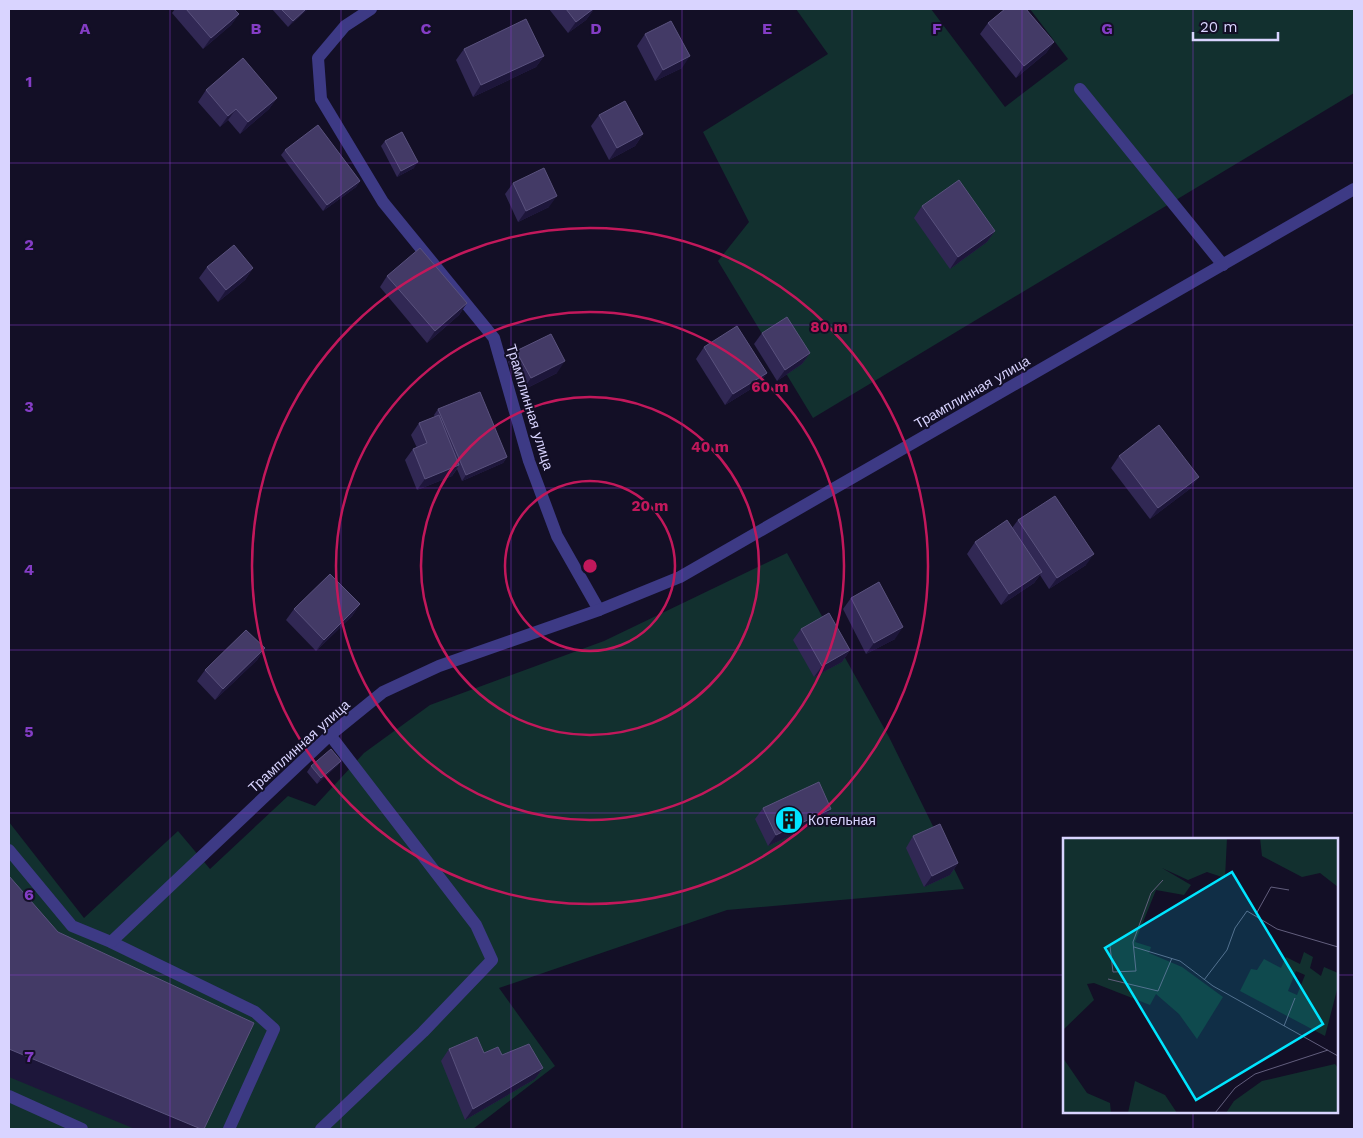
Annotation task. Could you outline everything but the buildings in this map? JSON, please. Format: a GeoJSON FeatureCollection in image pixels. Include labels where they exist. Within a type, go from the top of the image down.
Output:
{"type":"FeatureCollection","features":[{"type":"Feature","properties":{"kind":"street","name":"Трамплинная улица"},"geometry":{"type":"LineString","coordinates":[[369,9],[345,26],[318,58],[321,99],[383,202],[494,338],[529,461],[557,536],[599,610]]}},
{"type":"Feature","properties":{"kind":"street"},"geometry":{"type":"LineString","coordinates":[[1080,89],[1223,265]]}},
{"type":"Feature","properties":{"kind":"street","name":"Трамплинная улица"},"geometry":{"type":"LineString","coordinates":[[111,942],[330,735],[383,692],[439,666],[599,610],[680,577],[1354,189]]}},
{"type":"Feature","properties":{"kind":"street"},"geometry":{"type":"LineString","coordinates":[[321,1129],[423,1032],[492,960],[476,925],[330,735]]}},
{"type":"Feature","properties":{"kind":"street"},"geometry":{"type":"LineString","coordinates":[[9,850],[72,926],[111,942],[255,1012],[274,1029],[229,1129]]}},
{"type":"Feature","properties":{"kind":"street"},"geometry":{"type":"LineString","coordinates":[[9,1096],[82,1129]]}},
{"type":"Feature","properties":{"kind":"green space"},"geometry":{"type":"Polygon","coordinates":[[[796,9],[931,9],[1005,107],[1068,59],[1030,9],[1354,9],[1354,93],[813,418],[718,261],[749,222],[703,132],[828,54],[796,9]]]}},
{"type":"Feature","properties":{"kind":"green space"},"geometry":{"type":"Polygon","coordinates":[[[787,553],[889,737],[964,889],[727,910],[499,988],[555,1066],[473,1129],[9,1129],[9,822],[84,918],[178,831],[210,869],[288,796],[315,806],[364,753],[430,705],[604,641],[787,553]]]}},
{"type":"Feature","properties":{"kind":"place","name":"Котельная"},"geometry":{"type":"Point","coordinates":[789,820]}}]}
